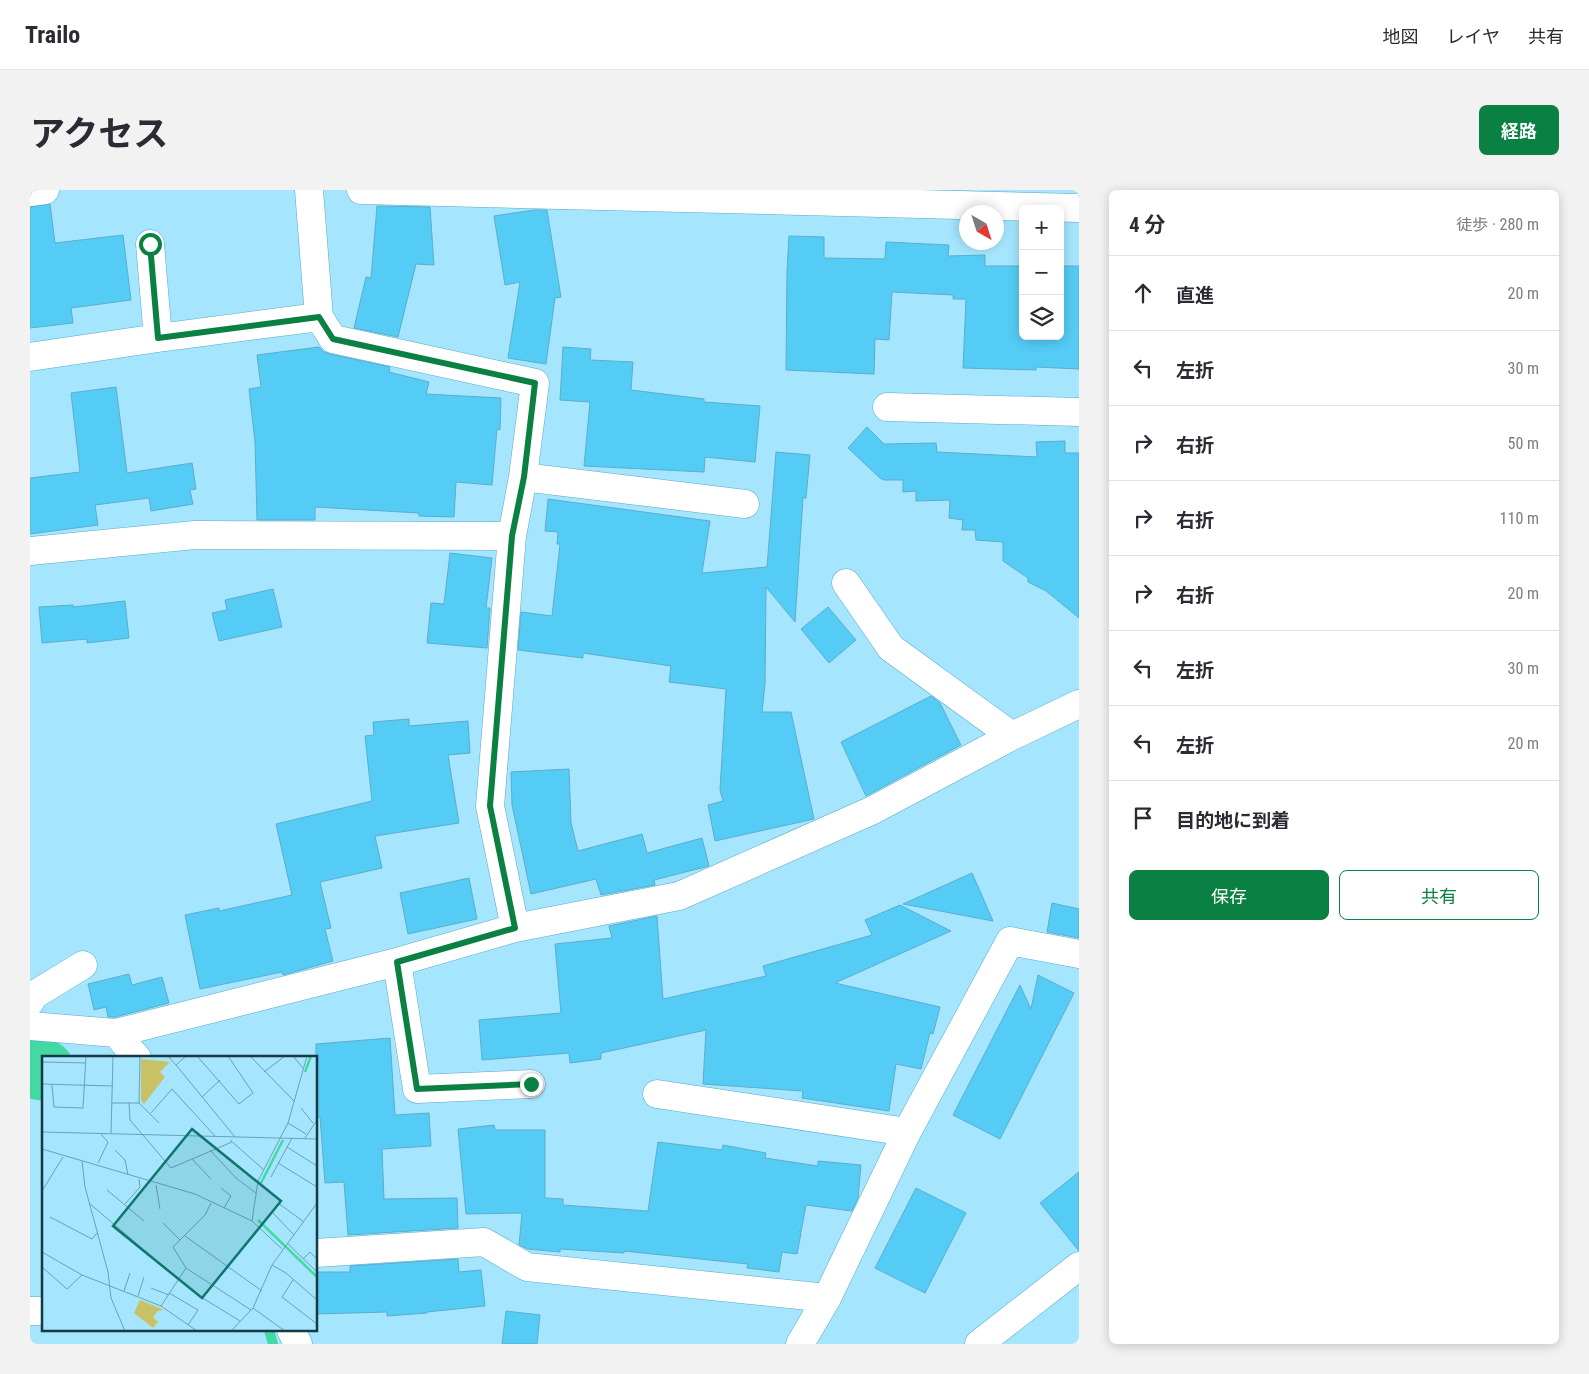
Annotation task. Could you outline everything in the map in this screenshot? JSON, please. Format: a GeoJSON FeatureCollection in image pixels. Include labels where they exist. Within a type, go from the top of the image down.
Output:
{"type":"FeatureCollection","features":[{"type":"Feature","properties":{"kind":"street"},"geometry":{"type":"LineString","coordinates":[[30,192],[45,190]]}},
{"type":"Feature","properties":{"kind":"street"},"geometry":{"type":"LineString","coordinates":[[309,190],[319,317],[333,339],[535,383],[524,477],[512,536],[490,806],[515,928]]}},
{"type":"Feature","properties":{"kind":"street"},"geometry":{"type":"LineString","coordinates":[[361,190],[1079,208]]}},
{"type":"Feature","properties":{"kind":"street"},"geometry":{"type":"LineString","coordinates":[[150,244],[158,338]]}},
{"type":"Feature","properties":{"kind":"street"},"geometry":{"type":"LineString","coordinates":[[30,357],[319,317]]}},
{"type":"Feature","properties":{"kind":"street"},"geometry":{"type":"LineString","coordinates":[[887,407],[1079,412]]}},
{"type":"Feature","properties":{"kind":"street"},"geometry":{"type":"LineString","coordinates":[[524,477],[745,504]]}},
{"type":"Feature","properties":{"kind":"street"},"geometry":{"type":"LineString","coordinates":[[30,551],[195,535],[512,536]]}},
{"type":"Feature","properties":{"kind":"street"},"geometry":{"type":"LineString","coordinates":[[846,583],[891,648],[1012,736]]}},
{"type":"Feature","properties":{"kind":"street"},"geometry":{"type":"LineString","coordinates":[[30,1026],[116,1033],[397,962],[515,928],[679,896],[873,810],[1012,736],[1079,704]]}},
{"type":"Feature","properties":{"kind":"street"},"geometry":{"type":"LineString","coordinates":[[800,1344],[827,1298],[907,1132],[1010,941],[1079,954]]}},
{"type":"Feature","properties":{"kind":"street"},"geometry":{"type":"LineString","coordinates":[[397,962],[417,1089],[531,1084]]}},
{"type":"Feature","properties":{"kind":"street"},"geometry":{"type":"LineString","coordinates":[[30,1002],[34,995],[83,965]]}},
{"type":"Feature","properties":{"kind":"street"},"geometry":{"type":"LineString","coordinates":[[116,1033],[136,1056]]}},
{"type":"Feature","properties":{"kind":"street"},"geometry":{"type":"LineString","coordinates":[[656,1094],[907,1132]]}},
{"type":"Feature","properties":{"kind":"street"},"geometry":{"type":"LineString","coordinates":[[318,1253],[484,1242],[527,1267],[827,1298]]}},
{"type":"Feature","properties":{"kind":"street"},"geometry":{"type":"LineString","coordinates":[[979,1344],[1079,1266]]}},
{"type":"Feature","properties":{"kind":"street"},"geometry":{"type":"LineString","coordinates":[[292,1332],[298,1344]]}},
{"type":"Feature","properties":{"kind":"building"},"geometry":{"type":"Polygon","coordinates":[[[50,204],[55,243],[123,235],[131,300],[71,308],[73,323],[30,328],[30,207],[50,204]]]}},
{"type":"Feature","properties":{"kind":"building"},"geometry":{"type":"Polygon","coordinates":[[[377,206],[430,207],[434,265],[416,264],[398,337],[354,328],[366,277],[371,278],[377,206]]]}},
{"type":"Feature","properties":{"kind":"building"},"geometry":{"type":"Polygon","coordinates":[[[547,210],[561,297],[555,298],[546,364],[508,358],[520,282],[505,285],[494,216],[547,210]]]}},
{"type":"Feature","properties":{"kind":"building"},"geometry":{"type":"Polygon","coordinates":[[[789,236],[824,237],[824,258],[885,259],[886,242],[949,245],[948,256],[985,255],[985,266],[1019,266],[1019,340],[1064,340],[1064,266],[1079,266],[1079,369],[1036,367],[1036,370],[963,368],[966,299],[953,299],[953,295],[892,292],[889,340],[875,339],[874,374],[786,370],[789,236]]]}},
{"type":"Feature","properties":{"kind":"building"},"geometry":{"type":"Polygon","coordinates":[[[319,347],[324,352],[330,354],[390,367],[389,372],[429,382],[426,394],[501,398],[500,430],[497,429],[492,485],[456,482],[454,517],[419,516],[419,513],[315,507],[315,520],[257,520],[255,442],[249,389],[261,387],[257,355],[319,347]]]}},
{"type":"Feature","properties":{"kind":"building"},"geometry":{"type":"Polygon","coordinates":[[[563,347],[591,349],[590,360],[633,362],[631,390],[704,399],[704,402],[760,406],[755,462],[705,457],[704,472],[584,466],[590,402],[560,400],[563,347]]]}},
{"type":"Feature","properties":{"kind":"building"},"geometry":{"type":"Polygon","coordinates":[[[116,387],[127,473],[192,463],[196,489],[190,490],[193,504],[151,511],[149,498],[95,505],[98,525],[30,534],[30,478],[80,472],[71,393],[116,387]]]}},
{"type":"Feature","properties":{"kind":"building"},"geometry":{"type":"Polygon","coordinates":[[[867,427],[884,444],[936,443],[937,452],[1037,457],[1036,442],[1065,441],[1065,453],[1079,453],[1079,618],[1046,591],[1028,582],[1028,578],[1003,561],[1003,542],[976,540],[975,530],[962,530],[963,520],[949,518],[950,500],[916,501],[916,491],[903,492],[903,480],[884,480],[880,478],[848,448],[867,427]]]}},
{"type":"Feature","properties":{"kind":"building"},"geometry":{"type":"Polygon","coordinates":[[[776,452],[810,455],[806,498],[803,498],[795,622],[766,587],[765,684],[762,712],[791,712],[814,819],[715,841],[708,805],[723,801],[720,790],[726,689],[669,682],[671,666],[583,653],[583,658],[518,650],[521,612],[552,616],[560,544],[557,544],[558,532],[545,531],[548,499],[710,521],[702,573],[767,567],[776,452]]]}},
{"type":"Feature","properties":{"kind":"building"},"geometry":{"type":"Polygon","coordinates":[[[450,553],[492,558],[486,608],[490,608],[487,648],[427,643],[431,603],[444,604],[450,553]]]}},
{"type":"Feature","properties":{"kind":"building"},"geometry":{"type":"Polygon","coordinates":[[[273,589],[282,627],[219,641],[212,613],[227,610],[225,600],[273,589]]]}},
{"type":"Feature","properties":{"kind":"building"},"geometry":{"type":"Polygon","coordinates":[[[125,601],[129,638],[87,643],[87,639],[42,643],[39,607],[73,605],[74,607],[125,601]]]}},
{"type":"Feature","properties":{"kind":"building"},"geometry":{"type":"Polygon","coordinates":[[[828,607],[856,640],[829,663],[801,629],[828,607]]]}},
{"type":"Feature","properties":{"kind":"building"},"geometry":{"type":"Polygon","coordinates":[[[931,696],[940,703],[961,745],[866,796],[841,742],[931,696]]]}},
{"type":"Feature","properties":{"kind":"building"},"geometry":{"type":"Polygon","coordinates":[[[409,719],[409,726],[468,721],[470,753],[448,755],[459,823],[375,836],[382,868],[320,882],[331,928],[325,929],[333,961],[283,975],[282,972],[200,989],[185,915],[219,908],[219,911],[292,895],[276,824],[372,801],[365,736],[374,735],[373,722],[409,719]]]}},
{"type":"Feature","properties":{"kind":"building"},"geometry":{"type":"Polygon","coordinates":[[[569,769],[571,823],[578,851],[642,834],[647,853],[702,838],[709,866],[654,880],[655,885],[601,895],[596,879],[531,894],[512,805],[511,772],[569,769]]]}},
{"type":"Feature","properties":{"kind":"building"},"geometry":{"type":"Polygon","coordinates":[[[972,873],[993,921],[903,904],[972,873]]]}},
{"type":"Feature","properties":{"kind":"building"},"geometry":{"type":"Polygon","coordinates":[[[469,878],[477,919],[408,934],[400,893],[469,878]]]}},
{"type":"Feature","properties":{"kind":"building"},"geometry":{"type":"Polygon","coordinates":[[[1052,903],[1079,909],[1079,938],[1047,932],[1052,903]]]}},
{"type":"Feature","properties":{"kind":"building"},"geometry":{"type":"Polygon","coordinates":[[[900,905],[951,931],[835,983],[940,1007],[933,1034],[930,1033],[921,1069],[896,1064],[889,1111],[802,1098],[803,1091],[703,1084],[706,1030],[601,1053],[601,1059],[570,1063],[569,1053],[482,1060],[479,1020],[561,1013],[555,944],[612,938],[609,926],[657,916],[663,999],[766,976],[763,966],[872,935],[865,920],[900,905]]]}},
{"type":"Feature","properties":{"kind":"building"},"geometry":{"type":"Polygon","coordinates":[[[129,974],[132,985],[162,977],[169,1003],[115,1017],[108,1017],[106,1007],[94,1010],[88,984],[129,974]]]}},
{"type":"Feature","properties":{"kind":"building"},"geometry":{"type":"Polygon","coordinates":[[[1038,975],[1074,993],[1000,1139],[953,1115],[1020,985],[1031,1009],[1038,975]]]}},
{"type":"Feature","properties":{"kind":"building"},"geometry":{"type":"Polygon","coordinates":[[[390,1038],[395,1115],[429,1113],[431,1146],[382,1149],[384,1199],[457,1198],[458,1228],[348,1235],[344,1182],[325,1183],[320,1117],[318,1117],[318,1056],[316,1056],[316,1044],[390,1038]]]}},
{"type":"Feature","properties":{"kind":"building"},"geometry":{"type":"Polygon","coordinates":[[[494,1125],[495,1130],[545,1130],[545,1198],[563,1199],[563,1205],[648,1211],[658,1142],[722,1150],[723,1145],[766,1153],[765,1158],[818,1166],[818,1161],[861,1165],[858,1198],[852,1211],[806,1205],[801,1232],[799,1231],[801,1233],[797,1254],[782,1252],[779,1272],[747,1268],[748,1264],[624,1251],[624,1253],[560,1249],[560,1252],[528,1249],[519,1245],[522,1213],[466,1214],[458,1129],[494,1125]]]}},
{"type":"Feature","properties":{"kind":"building"},"geometry":{"type":"Polygon","coordinates":[[[1079,1172],[1079,1251],[1040,1203],[1079,1172]]]}},
{"type":"Feature","properties":{"kind":"building"},"geometry":{"type":"Polygon","coordinates":[[[916,1188],[966,1213],[925,1293],[875,1268],[916,1188]]]}},
{"type":"Feature","properties":{"kind":"building"},"geometry":{"type":"Polygon","coordinates":[[[458,1259],[459,1272],[481,1270],[485,1306],[387,1316],[387,1312],[318,1314],[318,1272],[350,1272],[350,1266],[458,1259]]]}},
{"type":"Feature","properties":{"kind":"building"},"geometry":{"type":"Polygon","coordinates":[[[506,1311],[540,1315],[537,1344],[502,1344],[506,1311]]]}},
{"type":"Feature","properties":{"kind":"waterway"},"geometry":{"type":"LineString","coordinates":[[30,1068],[42,1070]]}},
{"type":"Feature","properties":{"kind":"waterway"},"geometry":{"type":"LineString","coordinates":[[270,1332],[273,1344]]}},
{"type":"Feature","properties":{"kind":"route"},"geometry":{"type":"LineString","coordinates":[[150,244],[158,338],[319,317],[333,339],[535,383],[524,477],[512,536],[490,806],[515,928],[397,962],[417,1089],[531,1084]]}}]}
